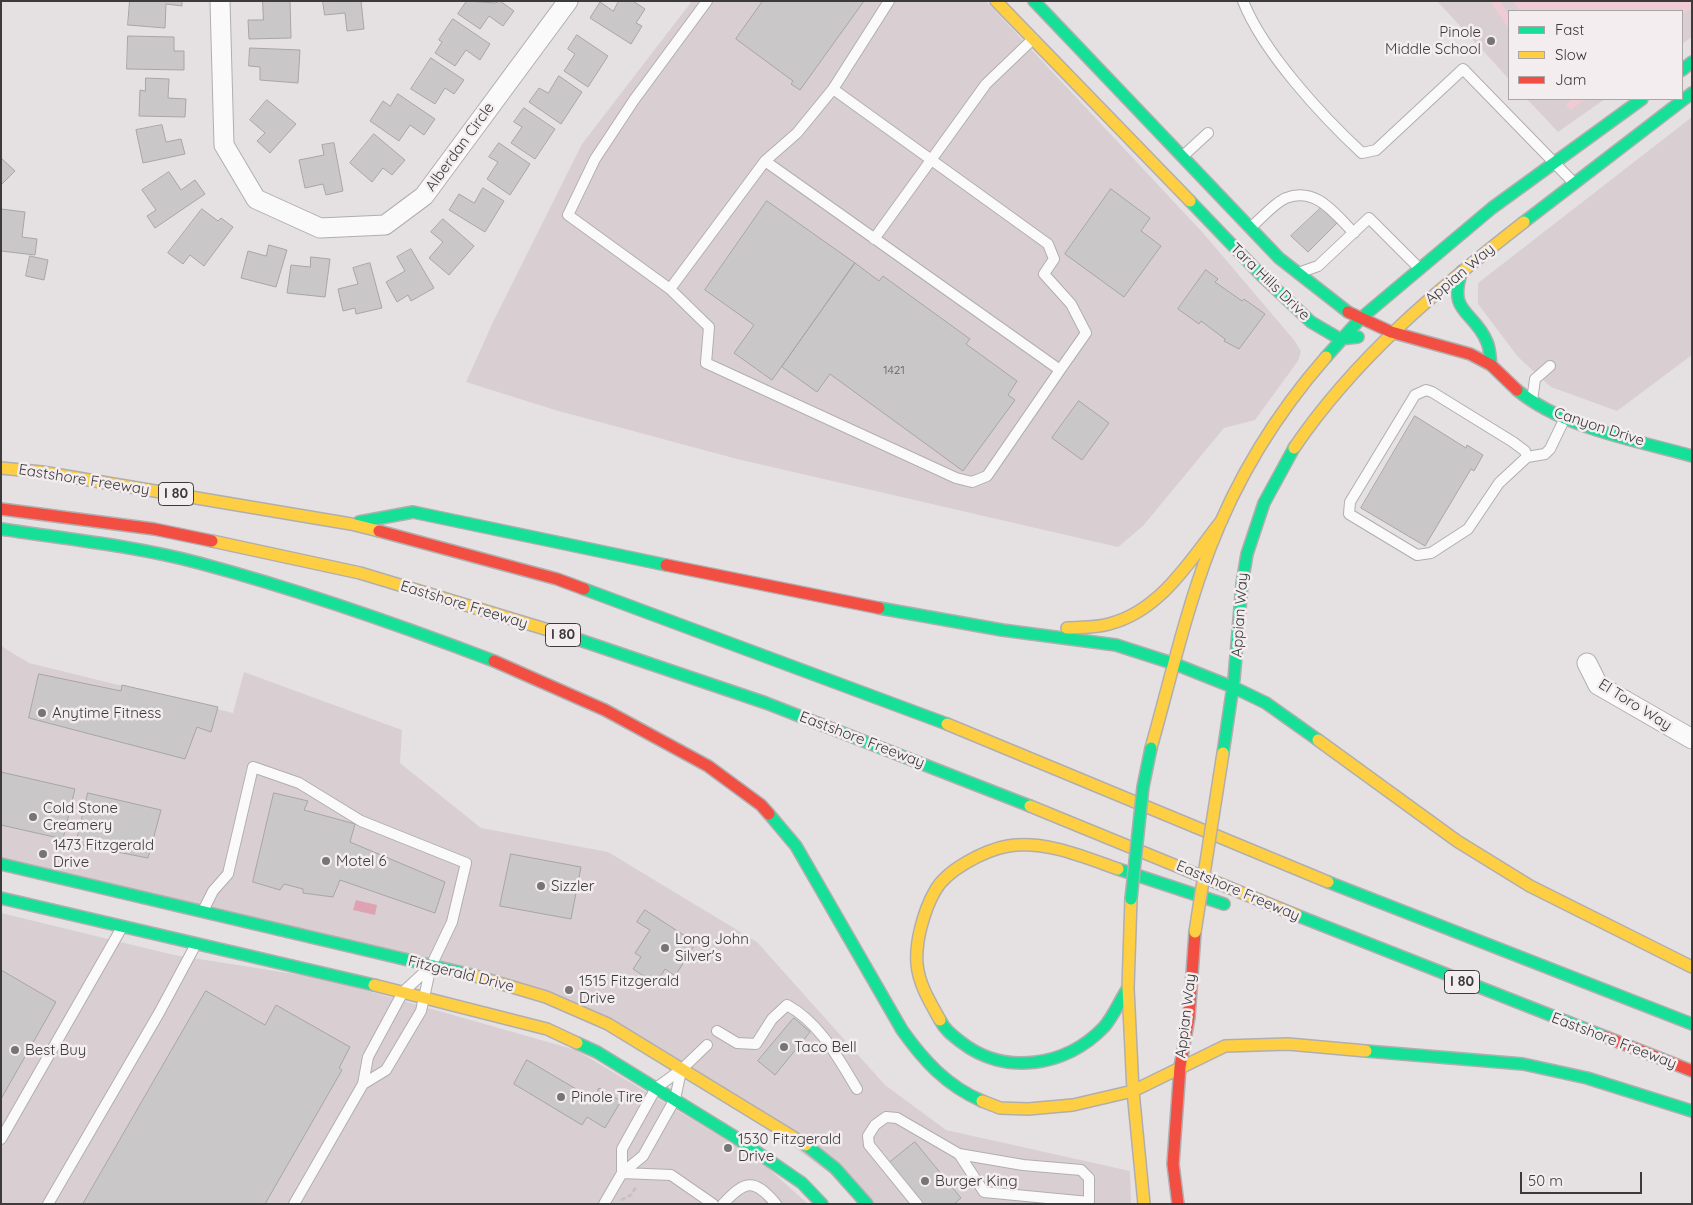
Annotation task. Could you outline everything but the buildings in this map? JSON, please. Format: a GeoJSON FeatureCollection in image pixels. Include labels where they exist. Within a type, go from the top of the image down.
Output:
{"type":"FeatureCollection","features":[{"type":"Feature","properties":{"kind":"main road","name":"Tara Hills Drive"},"geometry":{"type":"LineString","coordinates":[[996,1],[1262,276],[1311,322],[1340,340]]}},
{"type":"Feature","properties":{"kind":"main road","name":"Tara Hills Drive"},"geometry":{"type":"LineString","coordinates":[[1034,1],[1296,274],[1360,319],[1391,332]]}},
{"type":"Feature","properties":{"kind":"main road","name":"Appian Way"},"geometry":{"type":"LineString","coordinates":[[1144,1204],[1134,1091],[1128,988],[1131,899],[1143,787],[1151,748],[1198,583],[1222,520],[1248,467],[1275,424],[1340,340],[1360,319],[1492,208],[1641,100]]}},
{"type":"Feature","properties":{"kind":"main road","name":"Appian Way"},"geometry":{"type":"LineString","coordinates":[[1178,1204],[1172,1164],[1180,1067],[1188,1017],[1195,932],[1235,688],[1240,626],[1240,583],[1247,553],[1270,491],[1305,431],[1348,378],[1391,332],[1462,271],[1683,100]]}},
{"type":"Feature","properties":{"kind":"main road"},"geometry":{"type":"LineString","coordinates":[[1462,271],[1455,286],[1456,300],[1486,340],[1491,365]]}},
{"type":"Feature","properties":{"kind":"main road"},"geometry":{"type":"LineString","coordinates":[[1291,303],[1315,339],[1321,352],[1321,364]]}},
{"type":"Feature","properties":{"kind":"main road"},"geometry":{"type":"LineString","coordinates":[[1340,340],[1391,332]]}},
{"type":"Feature","properties":{"kind":"main road","name":"Canyon Drive"},"geometry":{"type":"LineString","coordinates":[[1391,332],[1470,354],[1491,365],[1504,380],[1532,402],[1565,419],[1692,456]]}},
{"type":"Feature","properties":{"kind":"main road","name":"Eastshore Freeway"},"geometry":{"type":"LineString","coordinates":[[1,468],[42,472],[351,524],[557,579],[779,660],[950,726],[1288,866],[1692,1024]]}},
{"type":"Feature","properties":{"kind":"main road","name":"Eastshore Freeway"},"geometry":{"type":"LineString","coordinates":[[1,509],[154,529],[360,573],[561,634],[803,717],[1092,830],[1363,943],[1692,1071]]}},
{"type":"Feature","properties":{"kind":"main road"},"geometry":{"type":"LineString","coordinates":[[351,524],[414,512],[853,604],[1002,630],[1116,645],[1175,664],[1235,688],[1266,703],[1457,841],[1530,886],[1692,967]]}},
{"type":"Feature","properties":{"kind":"main road"},"geometry":{"type":"LineString","coordinates":[[1002,630],[1054,630],[1110,624],[1140,611],[1168,588],[1222,520]]}},
{"type":"Feature","properties":{"kind":"main road"},"geometry":{"type":"LineString","coordinates":[[1,529],[198,563],[273,584],[383,619],[494,662],[605,710],[708,766],[761,805],[796,846],[902,1030],[922,1058],[963,1093],[1000,1108],[1028,1110],[1072,1105],[1134,1091],[1225,1046],[1288,1044],[1523,1064],[1587,1078],[1692,1111]]}},
{"type":"Feature","properties":{"kind":"main road"},"geometry":{"type":"LineString","coordinates":[[1128,988],[1104,1028],[1078,1048],[1042,1063],[1012,1064],[975,1053],[944,1028],[923,990],[917,965],[917,940],[935,890],[955,870],[982,854],[1008,846],[1039,844],[1078,855],[1234,907]]}},
{"type":"Feature","properties":{"kind":"main road","name":"Fitzgerald Drive"},"geometry":{"type":"LineString","coordinates":[[1,864],[511,986],[575,1008],[608,1024],[806,1145],[835,1168],[867,1204]]}},
{"type":"Feature","properties":{"kind":"main road","name":"Fitzgerald Drive"},"geometry":{"type":"LineString","coordinates":[[1,898],[122,928],[404,992],[547,1030],[597,1052],[773,1161],[802,1184],[822,1204]]}},
{"type":"Feature","properties":{"kind":"main road"},"geometry":{"type":"LineString","coordinates":[[1270,917],[1363,943]]}},
{"type":"Feature","properties":{"kind":"street","name":"Alberdan Circle"},"geometry":{"type":"LineString","coordinates":[[220,1],[224,145],[256,199],[320,228],[385,225],[424,196],[568,1]]}},
{"type":"Feature","properties":{"kind":"street","name":"El Toro Way"},"geometry":{"type":"LineString","coordinates":[[1587,663],[1598,685],[1692,739]]}},
{"type":"Feature","properties":{"kind":"lane"},"geometry":{"type":"LineString","coordinates":[[707,1],[634,100],[599,153],[568,215],[670,289],[709,327],[706,363],[956,478],[972,482],[987,476],[1086,333],[1071,304],[1044,274],[1054,258],[1048,244],[832,89]]}},
{"type":"Feature","properties":{"kind":"lane"},"geometry":{"type":"LineString","coordinates":[[670,289],[765,161],[797,133],[832,89],[889,1]]}},
{"type":"Feature","properties":{"kind":"lane"},"geometry":{"type":"LineString","coordinates":[[1243,1],[1252,24],[1277,58],[1338,131],[1362,153],[1376,150],[1463,68],[1574,184]]}},
{"type":"Feature","properties":{"kind":"lane"},"geometry":{"type":"LineString","coordinates":[[874,239],[986,84],[1032,39]]}},
{"type":"Feature","properties":{"kind":"lane"},"geometry":{"type":"LineString","coordinates":[[1183,157],[1208,133]]}},
{"type":"Feature","properties":{"kind":"lane"},"geometry":{"type":"LineString","coordinates":[[765,161],[1060,370]]}},
{"type":"Feature","properties":{"kind":"lane"},"geometry":{"type":"LineString","coordinates":[[1250,228],[1285,198],[1309,195],[1319,199],[1354,233]]}},
{"type":"Feature","properties":{"kind":"lane"},"geometry":{"type":"LineString","coordinates":[[1296,274],[1318,266],[1369,218],[1419,268]]}},
{"type":"Feature","properties":{"kind":"lane"},"geometry":{"type":"LineString","coordinates":[[1532,402],[1534,379],[1550,366]]}},
{"type":"Feature","properties":{"kind":"lane"},"geometry":{"type":"LineString","coordinates":[[1527,457],[1524,451],[1513,442],[1432,392],[1420,392],[1415,395],[1350,502],[1349,514],[1417,555],[1425,556],[1468,528],[1499,483],[1527,457],[1545,454],[1550,449],[1565,419]]}},
{"type":"Feature","properties":{"kind":"lane"},"geometry":{"type":"LineString","coordinates":[[202,912],[214,891],[228,874],[253,768],[299,783],[361,821],[466,863],[452,922],[431,966],[421,1011],[386,1070],[363,1084]]}},
{"type":"Feature","properties":{"kind":"lane"},"geometry":{"type":"LineString","coordinates":[[1,1139],[122,928]]}},
{"type":"Feature","properties":{"kind":"lane"},"geometry":{"type":"LineString","coordinates":[[48,1204],[159,1013],[196,945]]}},
{"type":"Feature","properties":{"kind":"lane"},"geometry":{"type":"LineString","coordinates":[[294,1204],[363,1084],[368,1057],[404,992],[431,966]]}},
{"type":"Feature","properties":{"kind":"lane"},"geometry":{"type":"LineString","coordinates":[[717,1031],[738,1043],[756,1044],[772,1019],[787,1005],[802,1013],[832,1047],[857,1089]]}},
{"type":"Feature","properties":{"kind":"lane"},"geometry":{"type":"LineString","coordinates":[[622,1173],[622,1149],[656,1088],[682,1069],[707,1045]]}},
{"type":"Feature","properties":{"kind":"lane"},"geometry":{"type":"LineString","coordinates":[[604,1204],[622,1173],[643,1156],[674,1099],[682,1069]]}},
{"type":"Feature","properties":{"kind":"lane"},"geometry":{"type":"LineString","coordinates":[[917,1204],[869,1145],[868,1136],[876,1125],[886,1117],[896,1118],[959,1154],[1023,1165],[1081,1170],[1090,1178],[1089,1202],[984,1192],[959,1154]]}},
{"type":"Feature","properties":{"kind":"lane"},"geometry":{"type":"LineString","coordinates":[[622,1173],[671,1175],[713,1204]]}},
{"type":"Feature","properties":{"kind":"lane"},"geometry":{"type":"LineString","coordinates":[[723,1204],[743,1185],[750,1184],[764,1190],[776,1204]]}},
{"type":"Feature","properties":{"kind":"shaded area"},"geometry":{"type":"Polygon","coordinates":[[[692,1],[986,1],[1204,234],[1294,340],[1301,351],[1298,361],[1255,420],[1224,428],[1143,526],[1118,547],[737,459],[555,410],[466,382],[493,322],[582,144],[692,1]]]}},
{"type":"Feature","properties":{"kind":"shaded area","name":"Pinole Middle School"},"geometry":{"type":"Polygon","coordinates":[[[1437,1],[1692,1],[1692,37],[1683,43],[1683,10],[1508,10],[1508,78],[1437,1]]]}},
{"type":"Feature","properties":{"kind":"shaded area"},"geometry":{"type":"Polygon","coordinates":[[[1490,1],[1500,1],[1508,13],[1508,28],[1490,1]]]}},
{"type":"Feature","properties":{"kind":"shaded area"},"geometry":{"type":"Polygon","coordinates":[[[1513,1],[1692,1],[1692,8],[1683,14],[1683,10],[1519,10],[1513,1]]]}},
{"type":"Feature","properties":{"kind":"shaded area"},"geometry":{"type":"Polygon","coordinates":[[[1528,100],[1604,100],[1558,132],[1528,100]]]}},
{"type":"Feature","properties":{"kind":"shaded area"},"geometry":{"type":"Polygon","coordinates":[[[1571,100],[1585,100],[1570,110],[1566,104],[1571,100]]]}},
{"type":"Feature","properties":{"kind":"shaded area"},"geometry":{"type":"Polygon","coordinates":[[[1692,117],[1692,355],[1617,411],[1551,387],[1518,357],[1478,304],[1478,283],[1692,117]]]}},
{"type":"Feature","properties":{"kind":"shaded area"},"geometry":{"type":"Polygon","coordinates":[[[1,646],[29,663],[233,713],[244,672],[402,730],[400,763],[481,828],[608,852],[757,942],[885,1085],[946,1130],[1130,1171],[1131,1204],[871,1204],[666,1052],[480,972],[1,858],[1,646]]]}},
{"type":"Feature","properties":{"kind":"shaded area"},"geometry":{"type":"Polygon","coordinates":[[[356,900],[377,905],[375,915],[353,910],[356,900]]]}},
{"type":"Feature","properties":{"kind":"shaded area"},"geometry":{"type":"Polygon","coordinates":[[[1,913],[174,955],[326,979],[576,1050],[758,1159],[808,1204],[1,1204],[1,913]]]}},
{"type":"Feature","properties":{"kind":"traffic: fast"},"geometry":{"type":"LineString","coordinates":[[1034,1],[1279,258],[1348,312]]}},
{"type":"Feature","properties":{"kind":"traffic: fast"},"geometry":{"type":"LineString","coordinates":[[1683,69],[1692,62]]}},
{"type":"Feature","properties":{"kind":"traffic: fast"},"geometry":{"type":"LineString","coordinates":[[1683,100],[1692,93]]}},
{"type":"Feature","properties":{"kind":"traffic: fast"},"geometry":{"type":"LineString","coordinates":[[1326,357],[1360,319],[1492,208],[1641,100]]}},
{"type":"Feature","properties":{"kind":"traffic: fast"},"geometry":{"type":"LineString","coordinates":[[1524,222],[1683,100]]}},
{"type":"Feature","properties":{"kind":"traffic: fast"},"geometry":{"type":"LineString","coordinates":[[1190,201],[1262,276],[1311,322],[1340,339],[1358,337]]}},
{"type":"Feature","properties":{"kind":"traffic: fast"},"geometry":{"type":"LineString","coordinates":[[1462,271],[1458,285],[1460,304],[1482,332],[1487,342],[1491,365]]}},
{"type":"Feature","properties":{"kind":"traffic: fast"},"geometry":{"type":"LineString","coordinates":[[1517,390],[1535,403],[1578,423],[1624,438],[1692,456]]}},
{"type":"Feature","properties":{"kind":"traffic: fast"},"geometry":{"type":"LineString","coordinates":[[1223,753],[1234,679],[1242,584],[1247,554],[1264,503],[1294,448]]}},
{"type":"Feature","properties":{"kind":"traffic: fast"},"geometry":{"type":"LineString","coordinates":[[359,522],[413,512],[666,565]]}},
{"type":"Feature","properties":{"kind":"traffic: fast"},"geometry":{"type":"LineString","coordinates":[[1,529],[126,547],[199,563],[274,584],[348,608],[494,661]]}},
{"type":"Feature","properties":{"kind":"traffic: fast"},"geometry":{"type":"LineString","coordinates":[[584,589],[947,724]]}},
{"type":"Feature","properties":{"kind":"traffic: fast"},"geometry":{"type":"LineString","coordinates":[[879,608],[1002,630],[1116,645],[1175,664],[1235,688],[1266,703],[1318,740]]}},
{"type":"Feature","properties":{"kind":"traffic: fast"},"geometry":{"type":"LineString","coordinates":[[565,635],[766,703],[1030,806]]}},
{"type":"Feature","properties":{"kind":"traffic: fast"},"geometry":{"type":"LineString","coordinates":[[1131,899],[1143,787],[1151,748]]}},
{"type":"Feature","properties":{"kind":"traffic: fast"},"geometry":{"type":"LineString","coordinates":[[769,814],[796,846],[910,1041],[937,1072],[958,1088],[982,1101]]}},
{"type":"Feature","properties":{"kind":"traffic: fast"},"geometry":{"type":"LineString","coordinates":[[1,864],[472,975]]}},
{"type":"Feature","properties":{"kind":"traffic: fast"},"geometry":{"type":"LineString","coordinates":[[1118,869],[1224,904]]}},
{"type":"Feature","properties":{"kind":"traffic: fast"},"geometry":{"type":"LineString","coordinates":[[1328,882],[1692,1024]]}},
{"type":"Feature","properties":{"kind":"traffic: fast"},"geometry":{"type":"LineString","coordinates":[[1,898],[374,985]]}},
{"type":"Feature","properties":{"kind":"traffic: fast"},"geometry":{"type":"LineString","coordinates":[[1296,915],[1606,1037]]}},
{"type":"Feature","properties":{"kind":"traffic: fast"},"geometry":{"type":"LineString","coordinates":[[940,1020],[952,1035],[978,1053],[996,1060],[1015,1063],[1034,1062],[1072,1051],[1089,1041],[1107,1023],[1128,988]]}},
{"type":"Feature","properties":{"kind":"traffic: fast"},"geometry":{"type":"LineString","coordinates":[[577,1043],[597,1052],[735,1137],[802,1183],[822,1204]]}},
{"type":"Feature","properties":{"kind":"traffic: fast"},"geometry":{"type":"LineString","coordinates":[[1366,1051],[1523,1064],[1587,1078],[1692,1111]]}},
{"type":"Feature","properties":{"kind":"traffic: fast"},"geometry":{"type":"LineString","coordinates":[[806,1145],[835,1168],[867,1204]]}},
{"type":"Feature","properties":{"kind":"traffic: slow"},"geometry":{"type":"LineString","coordinates":[[996,1],[1190,201]]}},
{"type":"Feature","properties":{"kind":"traffic: slow"},"geometry":{"type":"LineString","coordinates":[[1294,448],[1318,415],[1371,354],[1460,273],[1524,222]]}},
{"type":"Feature","properties":{"kind":"traffic: slow"},"geometry":{"type":"LineString","coordinates":[[1151,748],[1193,597],[1221,522],[1260,447],[1291,401],[1326,357]]}},
{"type":"Feature","properties":{"kind":"traffic: slow"},"geometry":{"type":"LineString","coordinates":[[1,468],[42,472],[351,524],[379,531]]}},
{"type":"Feature","properties":{"kind":"traffic: slow"},"geometry":{"type":"LineString","coordinates":[[1067,628],[1109,624],[1128,617],[1144,608],[1173,582],[1222,520]]}},
{"type":"Feature","properties":{"kind":"traffic: slow"},"geometry":{"type":"LineString","coordinates":[[212,541],[360,573],[565,635]]}},
{"type":"Feature","properties":{"kind":"traffic: slow"},"geometry":{"type":"LineString","coordinates":[[947,724],[1328,882]]}},
{"type":"Feature","properties":{"kind":"traffic: slow"},"geometry":{"type":"LineString","coordinates":[[1318,740],[1457,841],[1530,886],[1692,967]]}},
{"type":"Feature","properties":{"kind":"traffic: slow"},"geometry":{"type":"LineString","coordinates":[[1195,932],[1223,753]]}},
{"type":"Feature","properties":{"kind":"traffic: slow"},"geometry":{"type":"LineString","coordinates":[[1030,806],[1296,915]]}},
{"type":"Feature","properties":{"kind":"traffic: slow"},"geometry":{"type":"LineString","coordinates":[[940,1020],[929,1000],[918,972],[917,946],[927,907],[940,883],[948,876],[978,856],[999,848],[1022,845],[1050,847],[1118,869]]}},
{"type":"Feature","properties":{"kind":"traffic: slow"},"geometry":{"type":"LineString","coordinates":[[1131,899],[1128,988],[1133,1091],[1144,1204]]}},
{"type":"Feature","properties":{"kind":"traffic: slow"},"geometry":{"type":"LineString","coordinates":[[472,975],[546,997],[608,1024],[806,1145]]}},
{"type":"Feature","properties":{"kind":"traffic: slow"},"geometry":{"type":"LineString","coordinates":[[374,985],[547,1029],[577,1043]]}},
{"type":"Feature","properties":{"kind":"traffic: slow"},"geometry":{"type":"LineString","coordinates":[[982,1101],[1000,1108],[1028,1109],[1073,1105],[1133,1091],[1225,1046],[1288,1044],[1366,1051]]}},
{"type":"Feature","properties":{"kind":"traffic: jam"},"geometry":{"type":"LineString","coordinates":[[1348,312],[1391,332],[1470,354],[1491,365],[1517,390]]}},
{"type":"Feature","properties":{"kind":"traffic: jam"},"geometry":{"type":"LineString","coordinates":[[1,509],[154,529],[212,541]]}},
{"type":"Feature","properties":{"kind":"traffic: jam"},"geometry":{"type":"LineString","coordinates":[[379,531],[557,579],[584,589]]}},
{"type":"Feature","properties":{"kind":"traffic: jam"},"geometry":{"type":"LineString","coordinates":[[666,565],[879,608]]}},
{"type":"Feature","properties":{"kind":"traffic: jam"},"geometry":{"type":"LineString","coordinates":[[494,661],[605,710],[708,766],[761,805],[769,814]]}},
{"type":"Feature","properties":{"kind":"traffic: jam"},"geometry":{"type":"LineString","coordinates":[[1178,1204],[1173,1164],[1180,1067],[1189,1017],[1195,932]]}},
{"type":"Feature","properties":{"kind":"traffic: jam"},"geometry":{"type":"LineString","coordinates":[[1606,1037],[1692,1071]]}},
{"type":"Feature","properties":{"kind":"place","name":"Pinole Middle School"},"geometry":{"type":"Point","coordinates":[1491,41]}},
{"type":"Feature","properties":{"kind":"place","name":"Anytime Fitness"},"geometry":{"type":"Point","coordinates":[42,713]}},
{"type":"Feature","properties":{"kind":"place","name":"Cold Stone Creamery"},"geometry":{"type":"Point","coordinates":[33,817]}},
{"type":"Feature","properties":{"kind":"place","name":"1473 Fitzgerald Drive"},"geometry":{"type":"Point","coordinates":[43,854]}},
{"type":"Feature","properties":{"kind":"place","name":"Motel 6"},"geometry":{"type":"Point","coordinates":[326,861]}},
{"type":"Feature","properties":{"kind":"place","name":"Sizzler"},"geometry":{"type":"Point","coordinates":[541,886]}},
{"type":"Feature","properties":{"kind":"place","name":"Long John Silver's"},"geometry":{"type":"Point","coordinates":[665,948]}},
{"type":"Feature","properties":{"kind":"place","name":"1515 Fitzgerald Drive"},"geometry":{"type":"Point","coordinates":[569,990]}},
{"type":"Feature","properties":{"kind":"place","name":"Taco Bell"},"geometry":{"type":"Point","coordinates":[784,1047]}},
{"type":"Feature","properties":{"kind":"place","name":"Best Buy"},"geometry":{"type":"Point","coordinates":[15,1050]}},
{"type":"Feature","properties":{"kind":"place","name":"Pinole Tire"},"geometry":{"type":"Point","coordinates":[561,1097]}},
{"type":"Feature","properties":{"kind":"place","name":"1530 Fitzgerald Drive"},"geometry":{"type":"Point","coordinates":[728,1148]}},
{"type":"Feature","properties":{"kind":"place","name":"Burger King"},"geometry":{"type":"Point","coordinates":[925,1181]}}]}
